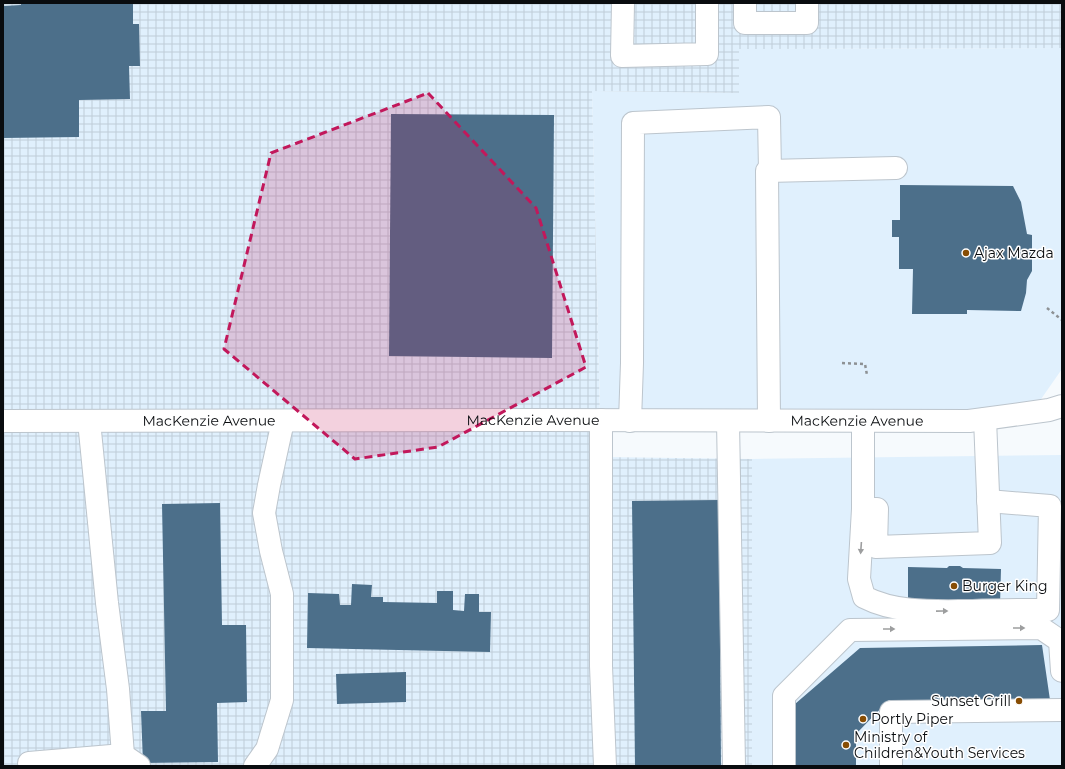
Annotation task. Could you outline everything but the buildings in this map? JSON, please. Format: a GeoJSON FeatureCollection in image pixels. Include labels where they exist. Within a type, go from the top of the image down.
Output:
{"type":"FeatureCollection","features":[{"type":"Feature","properties":{"kind":"street"},"geometry":{"type":"LineString","coordinates":[[622,3],[622,56],[707,54],[707,3]]}},
{"type":"Feature","properties":{"kind":"street"},"geometry":{"type":"LineString","coordinates":[[745,3],[745,23],[807,23],[807,3]]}},
{"type":"Feature","properties":{"kind":"street"},"geometry":{"type":"LineString","coordinates":[[630,421],[632,355],[633,123],[769,117],[770,171]]}},
{"type":"Feature","properties":{"kind":"street"},"geometry":{"type":"LineString","coordinates":[[769,421],[767,171],[896,168]]}},
{"type":"Feature","properties":{"kind":"street","name":"MacKenzie Avenue"},"geometry":{"type":"LineString","coordinates":[[3,421],[601,420],[969,422],[1048,410],[1062,406]]}},
{"type":"Feature","properties":{"kind":"street"},"geometry":{"type":"LineString","coordinates":[[863,509],[877,509],[876,547],[990,543],[985,419]]}},
{"type":"Feature","properties":{"kind":"street"},"geometry":{"type":"LineString","coordinates":[[601,420],[601,666],[605,766]]}},
{"type":"Feature","properties":{"kind":"street"},"geometry":{"type":"LineString","coordinates":[[28,763],[131,761],[118,689],[107,603],[94,457],[89,421]]}},
{"type":"Feature","properties":{"kind":"street"},"geometry":{"type":"LineString","coordinates":[[255,766],[267,749],[282,700],[282,594],[271,551],[264,513],[283,421]]}},
{"type":"Feature","properties":{"kind":"street"},"geometry":{"type":"LineString","coordinates":[[728,421],[734,766]]}},
{"type":"Feature","properties":{"kind":"street"},"geometry":{"type":"LineString","coordinates":[[863,421],[863,509],[859,579],[864,597],[876,603],[900,608],[921,610],[1048,610],[1050,506],[988,501]]}},
{"type":"Feature","properties":{"kind":"street"},"geometry":{"type":"LineString","coordinates":[[784,766],[784,696],[850,630],[1041,628],[1060,641],[1062,671]]}},
{"type":"Feature","properties":{"kind":"street"},"geometry":{"type":"LineString","coordinates":[[891,766],[891,712],[1062,710]]}},
{"type":"Feature","properties":{"kind":"path"},"geometry":{"type":"LineString","coordinates":[[1048,308],[1062,320]]}},
{"type":"Feature","properties":{"kind":"path"},"geometry":{"type":"LineString","coordinates":[[842,363],[865,364],[868,374]]}},
{"type":"Feature","properties":{"kind":"highlighted area"},"geometry":{"type":"Polygon","coordinates":[[[428,93],[536,208],[586,367],[438,447],[355,459],[224,349],[271,153],[428,93]]]}},
{"type":"Feature","properties":{"kind":"shaded area"},"geometry":{"type":"Polygon","coordinates":[[[3,3],[1062,3],[1062,48],[739,49],[739,93],[592,91],[601,457],[752,459],[752,766],[3,766],[3,3]]]}},
{"type":"Feature","properties":{"kind":"shaded area"},"geometry":{"type":"Polygon","coordinates":[[[1062,48],[1062,369],[1039,402],[980,412],[600,410],[592,91],[739,93],[739,49],[1062,48]]]}},
{"type":"Feature","properties":{"kind":"shaded area"},"geometry":{"type":"Polygon","coordinates":[[[1062,455],[1062,766],[752,766],[752,459],[1062,455]]]}},
{"type":"Feature","properties":{"kind":"place","name":"Ajax Mazda"},"geometry":{"type":"Point","coordinates":[966,253]}},
{"type":"Feature","properties":{"kind":"place","name":"Burger King"},"geometry":{"type":"Point","coordinates":[954,586]}},
{"type":"Feature","properties":{"kind":"place","name":"Sunset Grill"},"geometry":{"type":"Point","coordinates":[1019,701]}},
{"type":"Feature","properties":{"kind":"place","name":"Portly Piper"},"geometry":{"type":"Point","coordinates":[863,719]}},
{"type":"Feature","properties":{"kind":"place","name":"Ministry of Children&Youth Services"},"geometry":{"type":"Point","coordinates":[846,745]}}]}
